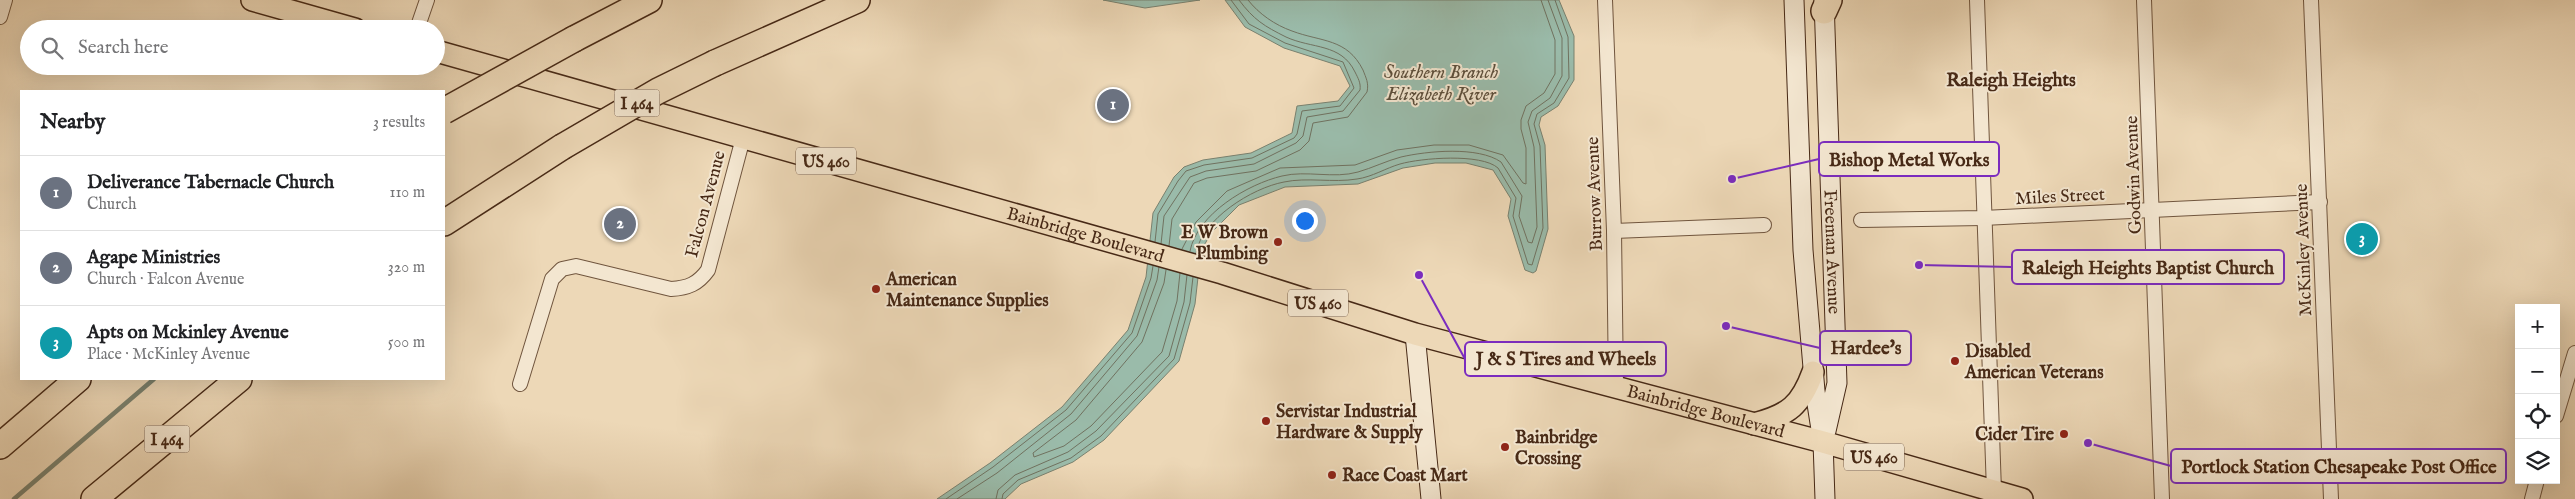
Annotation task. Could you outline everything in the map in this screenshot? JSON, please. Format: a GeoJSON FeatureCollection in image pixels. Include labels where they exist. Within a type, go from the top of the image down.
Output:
{"type":"FeatureCollection","features":[{"type":"Feature","properties":{"kind":"highway"},"geometry":{"type":"LineString","coordinates":[[445,110],[649,0]]}},
{"type":"Feature","properties":{"kind":"highway","name":"I 464"},"geometry":{"type":"LineString","coordinates":[[445,222],[562,147],[658,91],[715,63],[858,0]]}},
{"type":"Feature","properties":{"kind":"highway"},"geometry":{"type":"LineString","coordinates":[[0,446],[77,380]]}},
{"type":"Feature","properties":{"kind":"highway","name":"I 464"},"geometry":{"type":"LineString","coordinates":[[94,499],[239,380]]}},
{"type":"Feature","properties":{"kind":"main road"},"geometry":{"type":"LineString","coordinates":[[252,0],[323,20]]}},
{"type":"Feature","properties":{"kind":"main road","name":"Freeman Avenue"},"geometry":{"type":"LineString","coordinates":[[1794,0],[1803,250],[1813,372],[1823,442],[1825,499]]}},
{"type":"Feature","properties":{"kind":"main road","name":"Freeman Avenue"},"geometry":{"type":"LineString","coordinates":[[1823,442],[1836,383],[1826,4]]}},
{"type":"Feature","properties":{"kind":"main road","name":"Bainbridge Boulevard"},"geometry":{"type":"LineString","coordinates":[[445,54],[1222,273],[1415,334],[1823,442],[2022,499]]}},
{"type":"Feature","properties":{"kind":"main road"},"geometry":{"type":"LineString","coordinates":[[1415,334],[1431,499]]}},
{"type":"Feature","properties":{"kind":"main road"},"geometry":{"type":"LineString","coordinates":[[1754,424],[1773,419],[1792,409],[1804,394],[1813,372]]}},
{"type":"Feature","properties":{"kind":"street"},"geometry":{"type":"LineString","coordinates":[[0,17],[5,0]]}},
{"type":"Feature","properties":{"kind":"street"},"geometry":{"type":"LineString","coordinates":[[420,20],[427,0]]}},
{"type":"Feature","properties":{"kind":"street","name":"Burrow Avenue"},"geometry":{"type":"LineString","coordinates":[[1605,0],[1614,231],[1616,387]]}},
{"type":"Feature","properties":{"kind":"street"},"geometry":{"type":"LineString","coordinates":[[1977,0],[1983,218],[1994,491]]}},
{"type":"Feature","properties":{"kind":"street","name":"Godwin Avenue"},"geometry":{"type":"LineString","coordinates":[[2144,0],[2162,499]]}},
{"type":"Feature","properties":{"kind":"street","name":"McKinley Avenue"},"geometry":{"type":"LineString","coordinates":[[2311,0],[2331,499]]}},
{"type":"Feature","properties":{"kind":"street","name":"Falcon Avenue"},"geometry":{"type":"LineString","coordinates":[[520,384],[552,279],[562,269],[576,266],[670,289],[684,288],[702,278],[708,270],[743,138]]}},
{"type":"Feature","properties":{"kind":"street","name":"Miles Street"},"geometry":{"type":"LineString","coordinates":[[1861,220],[1983,218],[2320,202]]}},
{"type":"Feature","properties":{"kind":"street"},"geometry":{"type":"LineString","coordinates":[[1614,231],[1764,225]]}},
{"type":"Feature","properties":{"kind":"street"},"geometry":{"type":"LineString","coordinates":[[2560,403],[2575,353]]}},
{"type":"Feature","properties":{"kind":"street"},"geometry":{"type":"LineString","coordinates":[[2532,499],[2537,484]]}},
{"type":"Feature","properties":{"kind":"water"},"geometry":{"type":"Polygon","coordinates":[[[1103,0],[1200,0],[1145,8],[1103,0]]]}},
{"type":"Feature","properties":{"kind":"water","name":"Southern Branch Elizabeth River"},"geometry":{"type":"Polygon","coordinates":[[[1225,0],[1559,0],[1574,36],[1574,80],[1558,106],[1541,117],[1539,125],[1545,145],[1548,229],[1536,271],[1533,273],[1525,270],[1508,216],[1511,199],[1493,170],[1466,163],[1435,163],[1403,168],[1358,184],[1285,187],[1239,205],[1211,233],[1201,251],[1195,304],[1179,361],[1104,440],[1073,462],[1021,484],[1005,499],[937,499],[990,463],[1062,407],[1128,330],[1146,277],[1153,213],[1174,177],[1184,167],[1203,160],[1251,153],[1292,133],[1297,106],[1338,101],[1350,86],[1340,66],[1284,48],[1245,27],[1225,0]]]}},
{"type":"Feature","properties":{"kind":"waterway"},"geometry":{"type":"LineString","coordinates":[[14,499],[153,380]]}},
{"type":"Feature","properties":{"kind":"place","name":"Deliverance Tabernacle Church"},"geometry":{"type":"Point","coordinates":[1113,105]}},
{"type":"Feature","properties":{"kind":"place","name":"Bishop Metal Works"},"geometry":{"type":"Point","coordinates":[1732,179]}},
{"type":"Feature","properties":{"kind":"place","name":"Agape Ministries"},"geometry":{"type":"Point","coordinates":[620,224]}},
{"type":"Feature","properties":{"kind":"place","name":"Apts on Mckinley Avenue"},"geometry":{"type":"Point","coordinates":[2362,239]}},
{"type":"Feature","properties":{"kind":"place","name":"E W Brown Plumbing"},"geometry":{"type":"Point","coordinates":[1278,242]}},
{"type":"Feature","properties":{"kind":"place","name":"Raleigh Heights Baptist Church"},"geometry":{"type":"Point","coordinates":[1919,265]}},
{"type":"Feature","properties":{"kind":"place","name":"J & S Tires and Wheels"},"geometry":{"type":"Point","coordinates":[1419,275]}},
{"type":"Feature","properties":{"kind":"place","name":"American Maintenance Supplies"},"geometry":{"type":"Point","coordinates":[876,289]}},
{"type":"Feature","properties":{"kind":"place","name":"Hardee's"},"geometry":{"type":"Point","coordinates":[1726,326]}},
{"type":"Feature","properties":{"kind":"place","name":"Disabled American Veterans"},"geometry":{"type":"Point","coordinates":[1955,361]}},
{"type":"Feature","properties":{"kind":"place","name":"Servistar Industrial Hardware & Supply"},"geometry":{"type":"Point","coordinates":[1266,421]}},
{"type":"Feature","properties":{"kind":"place","name":"Cider Tire"},"geometry":{"type":"Point","coordinates":[2064,434]}},
{"type":"Feature","properties":{"kind":"place","name":"Portlock Station Chesapeake Post Office"},"geometry":{"type":"Point","coordinates":[2088,443]}},
{"type":"Feature","properties":{"kind":"place","name":"Bainbridge Crossing"},"geometry":{"type":"Point","coordinates":[1505,447]}},
{"type":"Feature","properties":{"kind":"place","name":"Race Coast Mart"},"geometry":{"type":"Point","coordinates":[1332,475]}},
{"type":"Feature","properties":{"kind":"district","name":"Raleigh Heights"},"geometry":{"type":"Point","coordinates":[2011,79]}}]}
